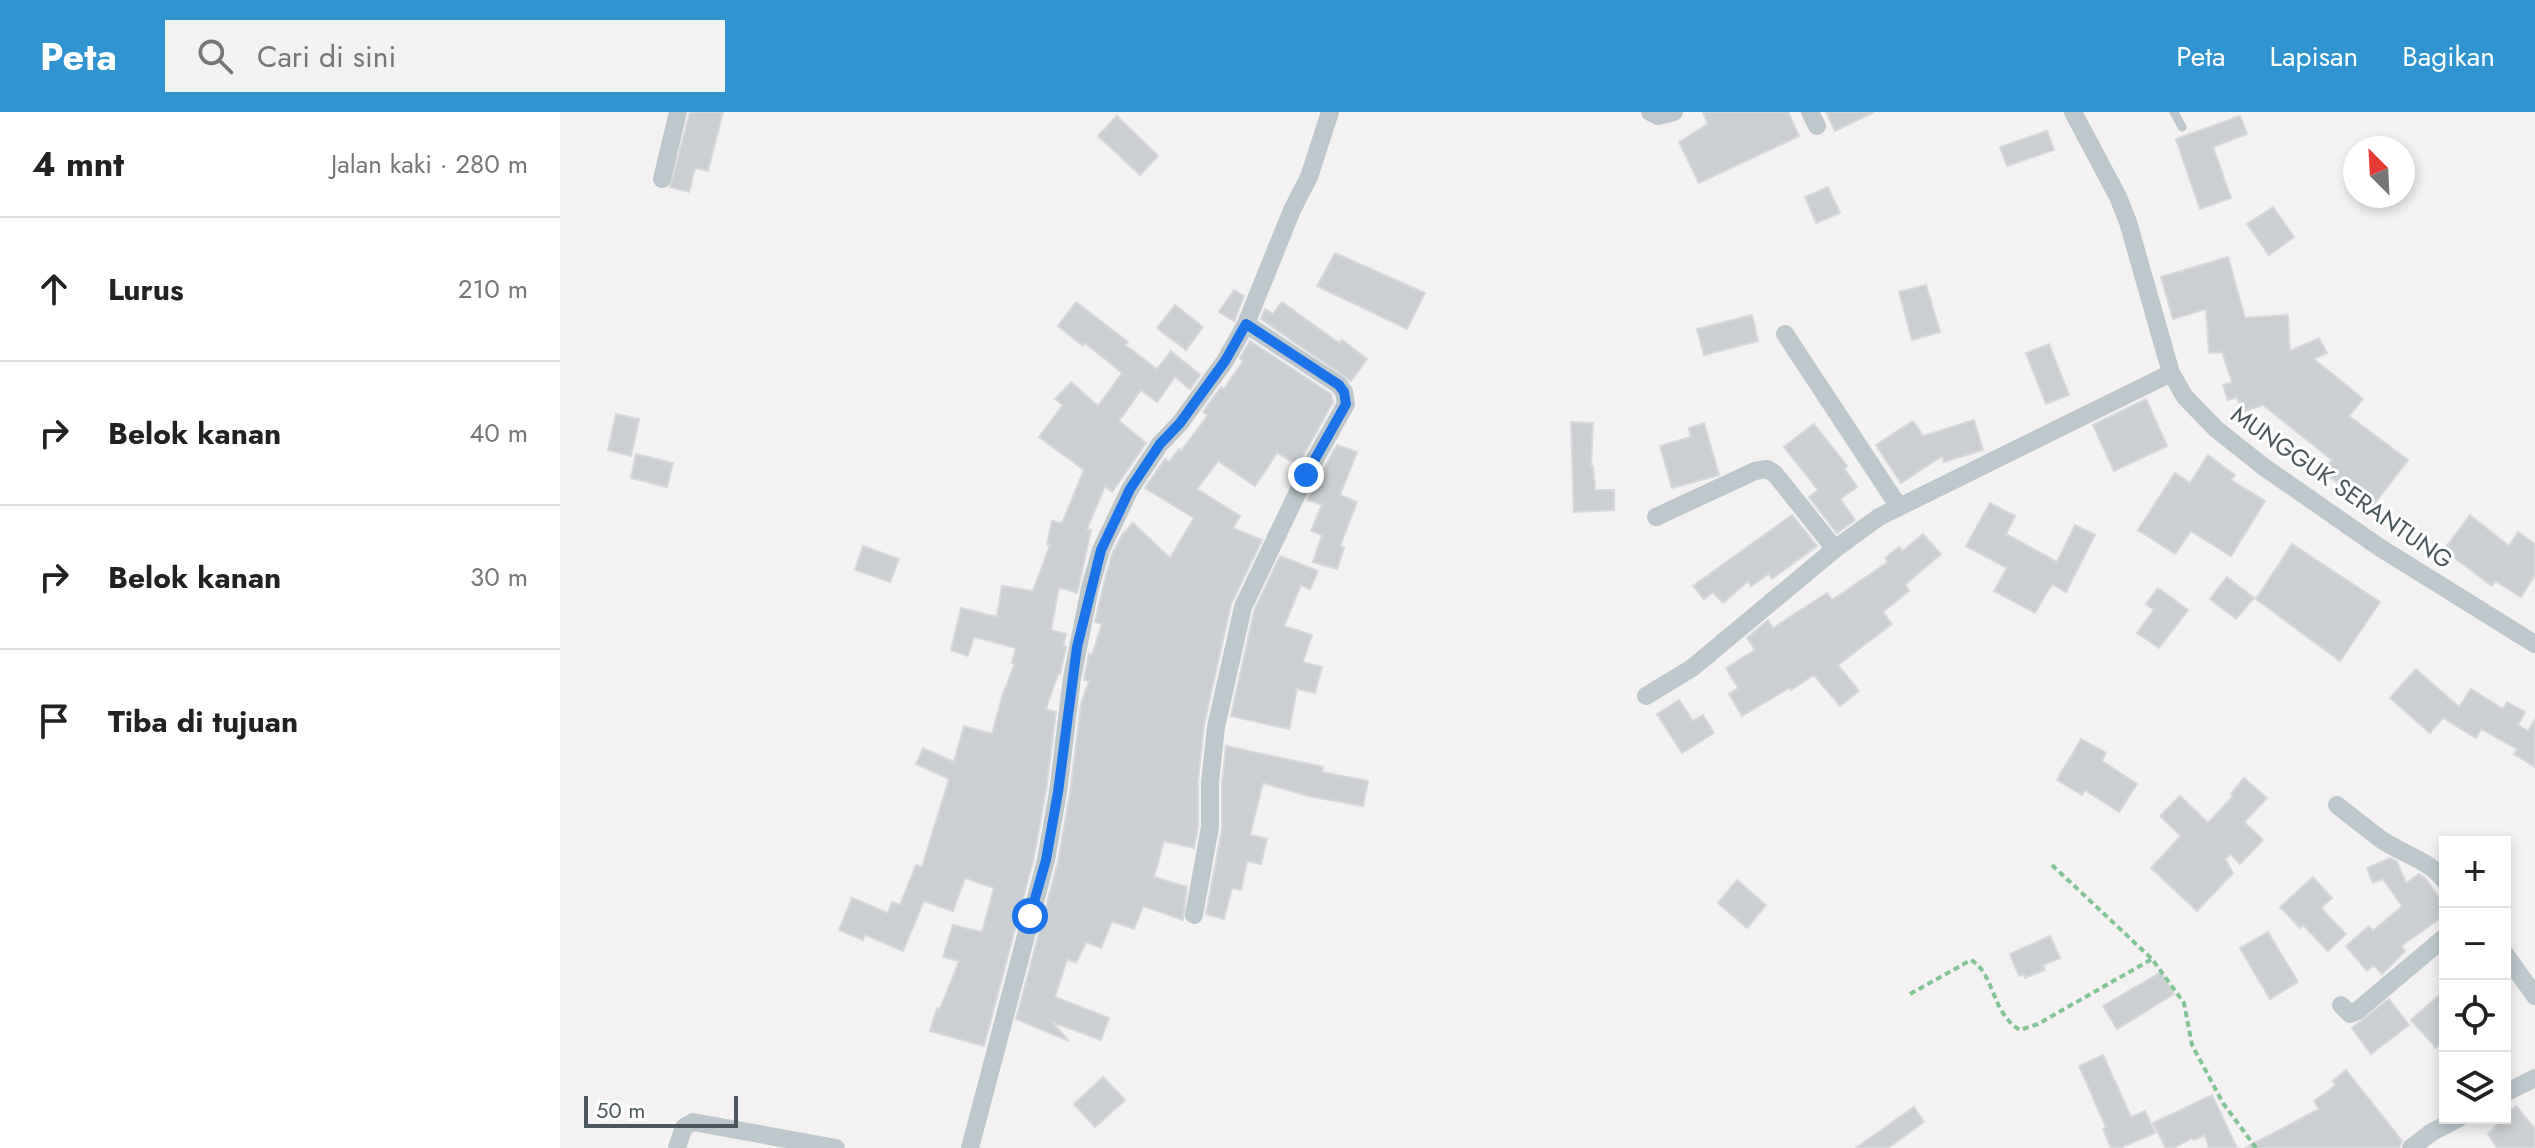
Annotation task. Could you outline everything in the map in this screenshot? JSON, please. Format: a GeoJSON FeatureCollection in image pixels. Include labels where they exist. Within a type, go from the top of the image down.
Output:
{"type":"FeatureCollection","features":[{"type":"Feature","properties":{"kind":"street"},"geometry":{"type":"LineString","coordinates":[[662,179],[678,112]]}},
{"type":"Feature","properties":{"kind":"street"},"geometry":{"type":"LineString","coordinates":[[970,1148],[1046,860],[1077,647],[1101,550],[1138,477],[1225,361],[1246,324],[1292,210],[1309,177],[1330,112]]}},
{"type":"Feature","properties":{"kind":"street"},"geometry":{"type":"LineString","coordinates":[[1650,112],[1658,116],[1674,112]]}},
{"type":"Feature","properties":{"kind":"street","name":"MUNGGUK SERANTUNG"},"geometry":{"type":"LineString","coordinates":[[2073,112],[2128,222],[2171,373],[2185,397],[2216,429],[2264,467],[2379,547],[2535,644]]}},
{"type":"Feature","properties":{"kind":"street"},"geometry":{"type":"LineString","coordinates":[[1194,915],[1210,827],[1210,782],[1216,727],[1243,607],[1306,475],[1346,404],[1339,385],[1246,324]]}},
{"type":"Feature","properties":{"kind":"street"},"geometry":{"type":"LineString","coordinates":[[1785,334],[1899,507]]}},
{"type":"Feature","properties":{"kind":"street"},"geometry":{"type":"LineString","coordinates":[[1646,696],[1692,668],[1835,549],[1879,517],[2171,373]]}},
{"type":"Feature","properties":{"kind":"street"},"geometry":{"type":"LineString","coordinates":[[1656,517],[1755,471],[1767,469],[1775,474],[1835,549]]}},
{"type":"Feature","properties":{"kind":"street"},"geometry":{"type":"LineString","coordinates":[[2337,805],[2385,842],[2418,857],[2439,873]]}},
{"type":"Feature","properties":{"kind":"street"},"geometry":{"type":"LineString","coordinates":[[2341,1005],[2350,1014],[2357,1011],[2439,942]]}},
{"type":"Feature","properties":{"kind":"street"},"geometry":{"type":"LineString","coordinates":[[2511,962],[2535,996]]}},
{"type":"Feature","properties":{"kind":"street"},"geometry":{"type":"LineString","coordinates":[[2511,1090],[2535,1078]]}},
{"type":"Feature","properties":{"kind":"street"},"geometry":{"type":"LineString","coordinates":[[677,1148],[684,1127],[693,1122],[836,1148]]}},
{"type":"Feature","properties":{"kind":"street"},"geometry":{"type":"LineString","coordinates":[[2411,1148],[2447,1124]]}},
{"type":"Feature","properties":{"kind":"lane"},"geometry":{"type":"LineString","coordinates":[[2174,112],[2182,127]]}},
{"type":"Feature","properties":{"kind":"path"},"geometry":{"type":"LineString","coordinates":[[2052,865],[2152,959],[2184,1003],[2192,1045],[2223,1103],[2256,1148]]}},
{"type":"Feature","properties":{"kind":"path"},"geometry":{"type":"LineString","coordinates":[[1910,994],[1971,960],[1980,965],[2001,1013],[2020,1030],[2038,1024],[2152,959]]}},
{"type":"Feature","properties":{"kind":"building"},"geometry":{"type":"Polygon","coordinates":[[[690,112],[723,112],[708,171],[695,168],[689,192],[670,187],[690,112]]]}},
{"type":"Feature","properties":{"kind":"building"},"geometry":{"type":"Polygon","coordinates":[[[1703,112],[1788,112],[1799,136],[1699,183],[1679,142],[1708,124],[1703,112]]]}},
{"type":"Feature","properties":{"kind":"building"},"geometry":{"type":"Polygon","coordinates":[[[1826,112],[1874,112],[1835,131],[1826,112]]]}},
{"type":"Feature","properties":{"kind":"building"},"geometry":{"type":"Polygon","coordinates":[[[1117,116],[1158,156],[1140,175],[1098,136],[1117,116]]]}},
{"type":"Feature","properties":{"kind":"building"},"geometry":{"type":"Polygon","coordinates":[[[2240,116],[2247,134],[2213,147],[2231,198],[2200,209],[2176,139],[2240,116]]]}},
{"type":"Feature","properties":{"kind":"building"},"geometry":{"type":"Polygon","coordinates":[[[2047,131],[2054,150],[2007,166],[2000,147],[2047,131]]]}},
{"type":"Feature","properties":{"kind":"building"},"geometry":{"type":"Polygon","coordinates":[[[1828,187],[1840,213],[1816,223],[1805,197],[1828,187]]]}},
{"type":"Feature","properties":{"kind":"building"},"geometry":{"type":"Polygon","coordinates":[[[2273,207],[2294,237],[2269,255],[2247,224],[2273,207]]]}},
{"type":"Feature","properties":{"kind":"building"},"geometry":{"type":"Polygon","coordinates":[[[1335,253],[1425,293],[1407,329],[1317,286],[1335,253]]]}},
{"type":"Feature","properties":{"kind":"building"},"geometry":{"type":"Polygon","coordinates":[[[2228,257],[2245,318],[2288,315],[2290,351],[2319,338],[2327,353],[2314,359],[2363,399],[2349,416],[2408,460],[2371,508],[2323,472],[2332,460],[2263,405],[2242,412],[2237,397],[2228,400],[2223,385],[2232,382],[2222,352],[2209,353],[2206,309],[2173,319],[2161,277],[2228,257]]]}},
{"type":"Feature","properties":{"kind":"building"},"geometry":{"type":"Polygon","coordinates":[[[1926,285],[1940,332],[1912,340],[1899,292],[1926,285]]]}},
{"type":"Feature","properties":{"kind":"building"},"geometry":{"type":"Polygon","coordinates":[[[1234,290],[1244,296],[1234,321],[1219,312],[1234,290]]]}},
{"type":"Feature","properties":{"kind":"building"},"geometry":{"type":"Polygon","coordinates":[[[1076,302],[1157,369],[1171,351],[1200,375],[1190,389],[1175,377],[1157,402],[1141,390],[1119,421],[1146,443],[1112,492],[1105,486],[1087,529],[1091,530],[1077,593],[1059,587],[1051,630],[1066,634],[1063,646],[1066,647],[1060,674],[1046,709],[1056,712],[1046,790],[1034,857],[984,1046],[930,1031],[959,961],[943,957],[953,925],[982,932],[994,888],[965,878],[953,911],[924,901],[903,951],[865,935],[863,940],[839,930],[852,898],[888,913],[892,902],[900,905],[916,865],[922,867],[949,779],[916,764],[923,748],[954,762],[964,726],[992,734],[1015,663],[1012,663],[1016,648],[974,637],[968,656],[951,650],[961,608],[997,617],[1002,586],[1033,591],[1050,545],[1047,544],[1052,521],[1062,523],[1084,470],[1039,437],[1063,405],[1055,399],[1071,382],[1098,406],[1122,373],[1058,326],[1076,302]]]}},
{"type":"Feature","properties":{"kind":"building"},"geometry":{"type":"Polygon","coordinates":[[[1282,302],[1367,359],[1351,381],[1261,319],[1265,309],[1273,314],[1282,302]]]}},
{"type":"Feature","properties":{"kind":"building"},"geometry":{"type":"Polygon","coordinates":[[[1175,305],[1203,327],[1186,350],[1157,328],[1175,305]]]}},
{"type":"Feature","properties":{"kind":"building"},"geometry":{"type":"Polygon","coordinates":[[[1752,315],[1758,341],[1704,355],[1697,329],[1752,315]]]}},
{"type":"Feature","properties":{"kind":"building"},"geometry":{"type":"Polygon","coordinates":[[[1250,341],[1331,394],[1333,402],[1298,465],[1277,453],[1255,486],[1218,461],[1197,489],[1240,516],[1233,528],[1262,540],[1231,604],[1204,725],[1194,848],[1164,841],[1154,877],[1187,887],[1183,920],[1143,906],[1134,929],[1112,921],[1101,948],[1086,942],[1076,963],[1067,959],[1055,997],[1109,1018],[1101,1040],[1052,1022],[1069,1041],[1016,1019],[1058,862],[1081,704],[1089,681],[1084,680],[1089,654],[1092,655],[1102,624],[1095,622],[1102,591],[1112,554],[1133,523],[1170,558],[1194,518],[1145,488],[1165,459],[1169,462],[1179,449],[1181,451],[1208,415],[1203,412],[1243,361],[1240,358],[1250,341]]]}},
{"type":"Feature","properties":{"kind":"building"},"geometry":{"type":"Polygon","coordinates":[[[2049,344],[2069,395],[2046,404],[2026,353],[2049,344]]]}},
{"type":"Feature","properties":{"kind":"building"},"geometry":{"type":"Polygon","coordinates":[[[2146,399],[2167,446],[2114,471],[2093,425],[2146,399]]]}},
{"type":"Feature","properties":{"kind":"building"},"geometry":{"type":"Polygon","coordinates":[[[616,414],[639,419],[631,456],[608,450],[616,414]]]}},
{"type":"Feature","properties":{"kind":"building"},"geometry":{"type":"Polygon","coordinates":[[[1974,420],[1983,450],[1944,462],[1942,456],[1901,483],[1876,445],[1913,421],[1923,436],[1974,420]]]}},
{"type":"Feature","properties":{"kind":"building"},"geometry":{"type":"Polygon","coordinates":[[[1571,422],[1593,423],[1591,467],[1595,490],[1614,490],[1614,510],[1574,512],[1571,422]]]}},
{"type":"Feature","properties":{"kind":"building"},"geometry":{"type":"Polygon","coordinates":[[[1704,423],[1719,475],[1672,488],[1660,446],[1691,437],[1689,428],[1704,423]]]}},
{"type":"Feature","properties":{"kind":"building"},"geometry":{"type":"Polygon","coordinates":[[[1814,424],[1847,466],[1844,468],[1857,487],[1840,499],[1855,520],[1837,533],[1809,497],[1818,490],[1784,447],[1814,424]]]}},
{"type":"Feature","properties":{"kind":"building"},"geometry":{"type":"Polygon","coordinates":[[[1337,445],[1357,452],[1340,495],[1357,502],[1340,546],[1344,548],[1337,569],[1313,562],[1322,535],[1311,531],[1322,505],[1307,500],[1337,445]]]}},
{"type":"Feature","properties":{"kind":"building"},"geometry":{"type":"Polygon","coordinates":[[[636,454],[673,463],[667,487],[631,478],[636,454]]]}},
{"type":"Feature","properties":{"kind":"building"},"geometry":{"type":"Polygon","coordinates":[[[2208,455],[2235,475],[2231,480],[2265,501],[2231,556],[2191,531],[2175,554],[2138,530],[2175,473],[2190,483],[2208,455]]]}},
{"type":"Feature","properties":{"kind":"building"},"geometry":{"type":"Polygon","coordinates":[[[1990,503],[2015,516],[2006,534],[2057,562],[2075,525],[2095,535],[2066,592],[2052,584],[2035,613],[1994,591],[2007,568],[1966,546],[1990,503]]]}},
{"type":"Feature","properties":{"kind":"building"},"geometry":{"type":"Polygon","coordinates":[[[1792,515],[1817,546],[1772,579],[1769,574],[1751,586],[1748,581],[1723,603],[1713,592],[1704,599],[1693,586],[1792,515]]]}},
{"type":"Feature","properties":{"kind":"building"},"geometry":{"type":"Polygon","coordinates":[[[2470,515],[2509,546],[2518,532],[2535,544],[2535,575],[2521,597],[2495,581],[2492,586],[2444,550],[2470,515]]]}},
{"type":"Feature","properties":{"kind":"building"},"geometry":{"type":"Polygon","coordinates":[[[1923,534],[1941,554],[1905,585],[1909,591],[1883,612],[1892,624],[1838,665],[1859,691],[1840,706],[1814,675],[1742,716],[1729,694],[1738,688],[1726,668],[1755,650],[1747,638],[1768,620],[1773,628],[1827,593],[1832,600],[1888,562],[1885,558],[1899,547],[1903,551],[1923,534]]]}},
{"type":"Feature","properties":{"kind":"building"},"geometry":{"type":"Polygon","coordinates":[[[2292,544],[2380,602],[2340,661],[2256,599],[2292,544]]]}},
{"type":"Feature","properties":{"kind":"building"},"geometry":{"type":"Polygon","coordinates":[[[863,546],[899,559],[890,582],[855,570],[863,546]]]}},
{"type":"Feature","properties":{"kind":"building"},"geometry":{"type":"Polygon","coordinates":[[[1280,556],[1318,571],[1310,589],[1301,585],[1284,626],[1312,635],[1303,662],[1322,667],[1315,693],[1297,689],[1289,729],[1231,716],[1254,611],[1280,556]]]}},
{"type":"Feature","properties":{"kind":"building"},"geometry":{"type":"Polygon","coordinates":[[[2227,577],[2254,598],[2236,619],[2210,599],[2227,577]]]}},
{"type":"Feature","properties":{"kind":"building"},"geometry":{"type":"Polygon","coordinates":[[[2158,588],[2188,610],[2159,648],[2137,633],[2154,610],[2146,604],[2158,588]]]}},
{"type":"Feature","properties":{"kind":"building"},"geometry":{"type":"Polygon","coordinates":[[[2416,669],[2459,707],[2471,689],[2503,709],[2507,702],[2525,712],[2518,725],[2528,731],[2535,720],[2535,767],[2514,754],[2517,749],[2481,729],[2476,738],[2443,718],[2430,733],[2390,698],[2416,669]]]}},
{"type":"Feature","properties":{"kind":"building"},"geometry":{"type":"Polygon","coordinates":[[[1679,700],[1693,721],[1703,715],[1714,733],[1682,753],[1657,714],[1679,700]]]}},
{"type":"Feature","properties":{"kind":"building"},"geometry":{"type":"Polygon","coordinates":[[[2081,739],[2106,753],[2102,761],[2137,784],[2119,812],[2085,790],[2082,795],[2057,780],[2081,739]]]}},
{"type":"Feature","properties":{"kind":"building"},"geometry":{"type":"Polygon","coordinates":[[[1226,746],[1323,767],[1322,772],[1368,781],[1363,806],[1308,796],[1263,783],[1250,835],[1267,839],[1261,864],[1247,861],[1241,890],[1232,888],[1224,919],[1206,914],[1222,829],[1226,746]]]}},
{"type":"Feature","properties":{"kind":"building"},"geometry":{"type":"Polygon","coordinates":[[[2244,778],[2267,798],[2244,822],[2263,840],[2240,864],[2231,854],[2225,859],[2233,873],[2197,911],[2151,868],[2181,836],[2160,816],[2180,796],[2208,823],[2233,796],[2231,794],[2244,778]]]}},
{"type":"Feature","properties":{"kind":"building"},"geometry":{"type":"Polygon","coordinates":[[[2390,858],[2397,862],[2406,883],[2419,874],[2439,898],[2439,919],[2401,946],[2405,951],[2382,974],[2374,965],[2367,971],[2346,946],[2369,926],[2373,931],[2402,906],[2383,879],[2373,883],[2367,868],[2390,858]]]}},
{"type":"Feature","properties":{"kind":"building"},"geometry":{"type":"Polygon","coordinates":[[[2313,877],[2332,898],[2321,908],[2346,934],[2328,951],[2280,907],[2313,877]]]}},
{"type":"Feature","properties":{"kind":"building"},"geometry":{"type":"Polygon","coordinates":[[[1737,880],[1766,905],[1747,928],[1718,903],[1737,880]]]}},
{"type":"Feature","properties":{"kind":"building"},"geometry":{"type":"Polygon","coordinates":[[[2268,932],[2298,982],[2270,999],[2240,948],[2268,932]]]}},
{"type":"Feature","properties":{"kind":"building"},"geometry":{"type":"Polygon","coordinates":[[[2050,936],[2060,958],[2043,965],[2045,970],[2025,978],[2024,974],[2019,976],[2010,954],[2050,936]]]}},
{"type":"Feature","properties":{"kind":"building"},"geometry":{"type":"Polygon","coordinates":[[[2161,972],[2174,994],[2117,1029],[2103,1006],[2161,972]]]}},
{"type":"Feature","properties":{"kind":"building"},"geometry":{"type":"Polygon","coordinates":[[[2439,995],[2439,1045],[2436,1048],[2411,1020],[2439,995]]]}},
{"type":"Feature","properties":{"kind":"building"},"geometry":{"type":"Polygon","coordinates":[[[2389,999],[2409,1025],[2371,1054],[2352,1028],[2389,999]]]}},
{"type":"Feature","properties":{"kind":"building"},"geometry":{"type":"Polygon","coordinates":[[[2103,1055],[2131,1117],[2145,1111],[2155,1133],[2120,1148],[2111,1148],[2103,1129],[2106,1127],[2079,1066],[2103,1055]]]}},
{"type":"Feature","properties":{"kind":"building"},"geometry":{"type":"Polygon","coordinates":[[[2346,1070],[2402,1141],[2399,1148],[2245,1148],[2319,1109],[2314,1101],[2336,1085],[2333,1081],[2346,1070]]]}},
{"type":"Feature","properties":{"kind":"building"},"geometry":{"type":"Polygon","coordinates":[[[1103,1077],[1125,1100],[1095,1127],[1074,1104],[1103,1077]]]}},
{"type":"Feature","properties":{"kind":"building"},"geometry":{"type":"Polygon","coordinates":[[[2212,1095],[2237,1148],[2209,1148],[2205,1135],[2174,1148],[2166,1148],[2153,1123],[2212,1095]]]}},
{"type":"Feature","properties":{"kind":"building"},"geometry":{"type":"Polygon","coordinates":[[[2516,1106],[2535,1129],[2535,1148],[2497,1148],[2488,1134],[2498,1124],[2511,1124],[2511,1111],[2516,1106]]]}},
{"type":"Feature","properties":{"kind":"building"},"geometry":{"type":"Polygon","coordinates":[[[1914,1107],[1924,1122],[1888,1148],[1856,1148],[1914,1107]]]}},
{"type":"Feature","properties":{"kind":"route"},"geometry":{"type":"LineString","coordinates":[[1030,916],[1046,860],[1058,792],[1077,647],[1101,550],[1130,489],[1160,444],[1180,423],[1225,361],[1246,324],[1339,385],[1344,392],[1346,404],[1306,475]]}}]}
